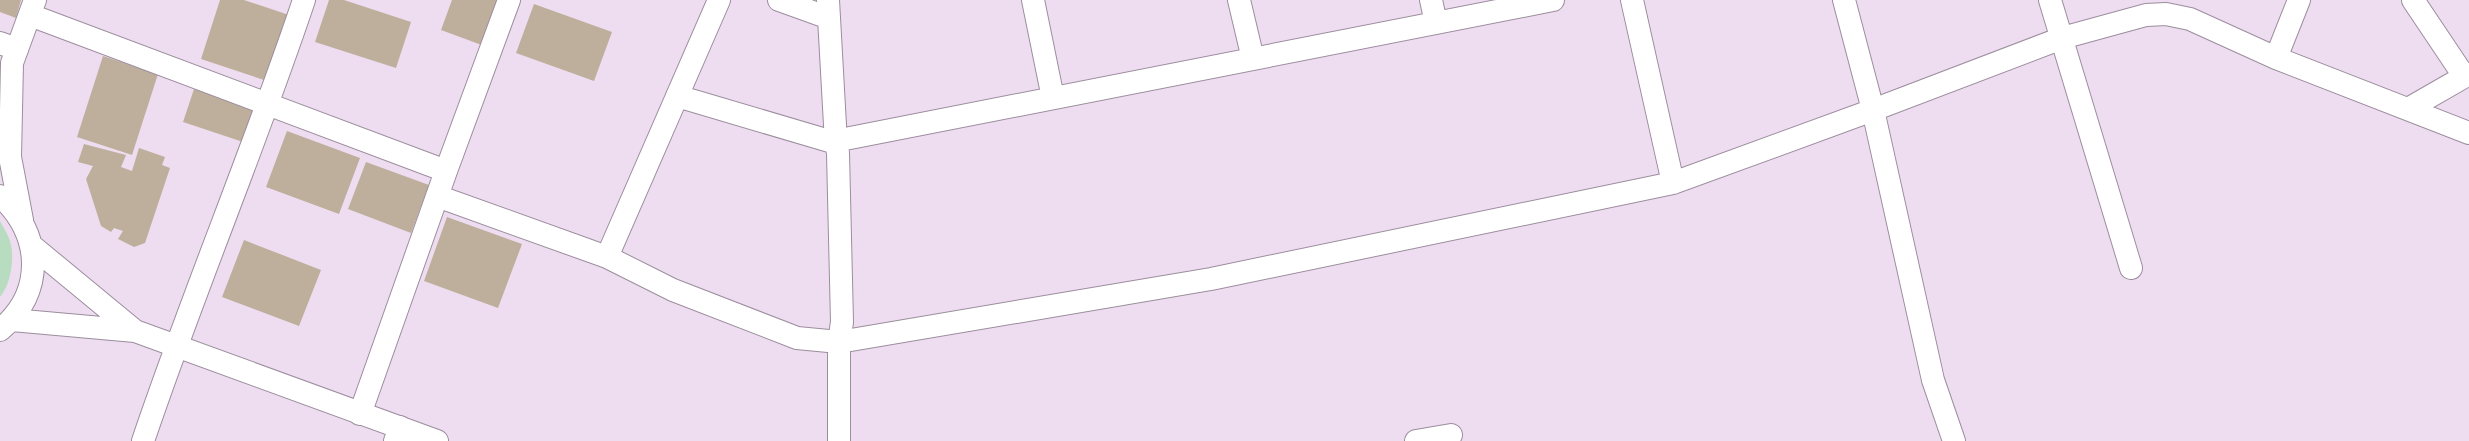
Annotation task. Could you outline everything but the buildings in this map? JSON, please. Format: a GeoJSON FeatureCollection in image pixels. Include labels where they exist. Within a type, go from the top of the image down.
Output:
{"type":"FeatureCollection","features":[{"type":"Feature","properties":{"kind":"street"},"geometry":{"type":"LineString","coordinates":[[142,441],[175,346],[269,104],[304,0]]}},
{"type":"Feature","properties":{"kind":"street"},"geometry":{"type":"LineString","coordinates":[[360,414],[437,196],[509,0]]}},
{"type":"Feature","properties":{"kind":"street"},"geometry":{"type":"LineString","coordinates":[[607,257],[719,0]]}},
{"type":"Feature","properties":{"kind":"street"},"geometry":{"type":"LineString","coordinates":[[779,0],[829,9],[836,143],[838,153],[842,314],[839,342],[839,441]]}},
{"type":"Feature","properties":{"kind":"street"},"geometry":{"type":"LineString","coordinates":[[1032,0],[1053,98]]}},
{"type":"Feature","properties":{"kind":"street"},"geometry":{"type":"LineString","coordinates":[[1240,0],[1253,59]]}},
{"type":"Feature","properties":{"kind":"street"},"geometry":{"type":"LineString","coordinates":[[1431,0],[1436,23]]}},
{"type":"Feature","properties":{"kind":"street"},"geometry":{"type":"LineString","coordinates":[[677,96],[836,143],[844,139],[1553,0]]}},
{"type":"Feature","properties":{"kind":"street"},"geometry":{"type":"LineString","coordinates":[[1632,0],[1673,183]]}},
{"type":"Feature","properties":{"kind":"street"},"geometry":{"type":"LineString","coordinates":[[1844,0],[1874,110],[1933,380],[1954,441]]}},
{"type":"Feature","properties":{"kind":"street"},"geometry":{"type":"LineString","coordinates":[[2050,0],[2131,268]]}},
{"type":"Feature","properties":{"kind":"street"},"geometry":{"type":"LineString","coordinates":[[2276,58],[2299,0]]}},
{"type":"Feature","properties":{"kind":"street"},"geometry":{"type":"LineString","coordinates":[[2408,109],[2467,75],[2413,0]]}},
{"type":"Feature","properties":{"kind":"street"},"geometry":{"type":"LineString","coordinates":[[6,325],[27,298],[33,272],[32,246],[22,220],[10,157],[7,58],[32,8],[269,104],[446,171]]}},
{"type":"Feature","properties":{"kind":"street"},"geometry":{"type":"LineString","coordinates":[[437,196],[607,257],[673,290],[797,338],[839,342],[1211,280],[1673,183],[1874,110],[2062,38],[2146,15],[2166,14],[2190,19],[2276,58],[2469,134]]}},
{"type":"Feature","properties":{"kind":"street"},"geometry":{"type":"LineString","coordinates":[[0,196],[22,220]]}},
{"type":"Feature","properties":{"kind":"street"},"geometry":{"type":"LineString","coordinates":[[32,246],[135,331]]}},
{"type":"Feature","properties":{"kind":"street"},"geometry":{"type":"LineString","coordinates":[[6,325],[135,331],[360,414],[397,434],[437,441]]}},
{"type":"Feature","properties":{"kind":"street"},"geometry":{"type":"LineString","coordinates":[[1416,441],[1451,435]]}},
{"type":"Feature","properties":{"kind":"green space"},"geometry":{"type":"Polygon","coordinates":[[[0,221],[9,238],[12,262],[7,285],[0,297],[0,221]]]}}]}
